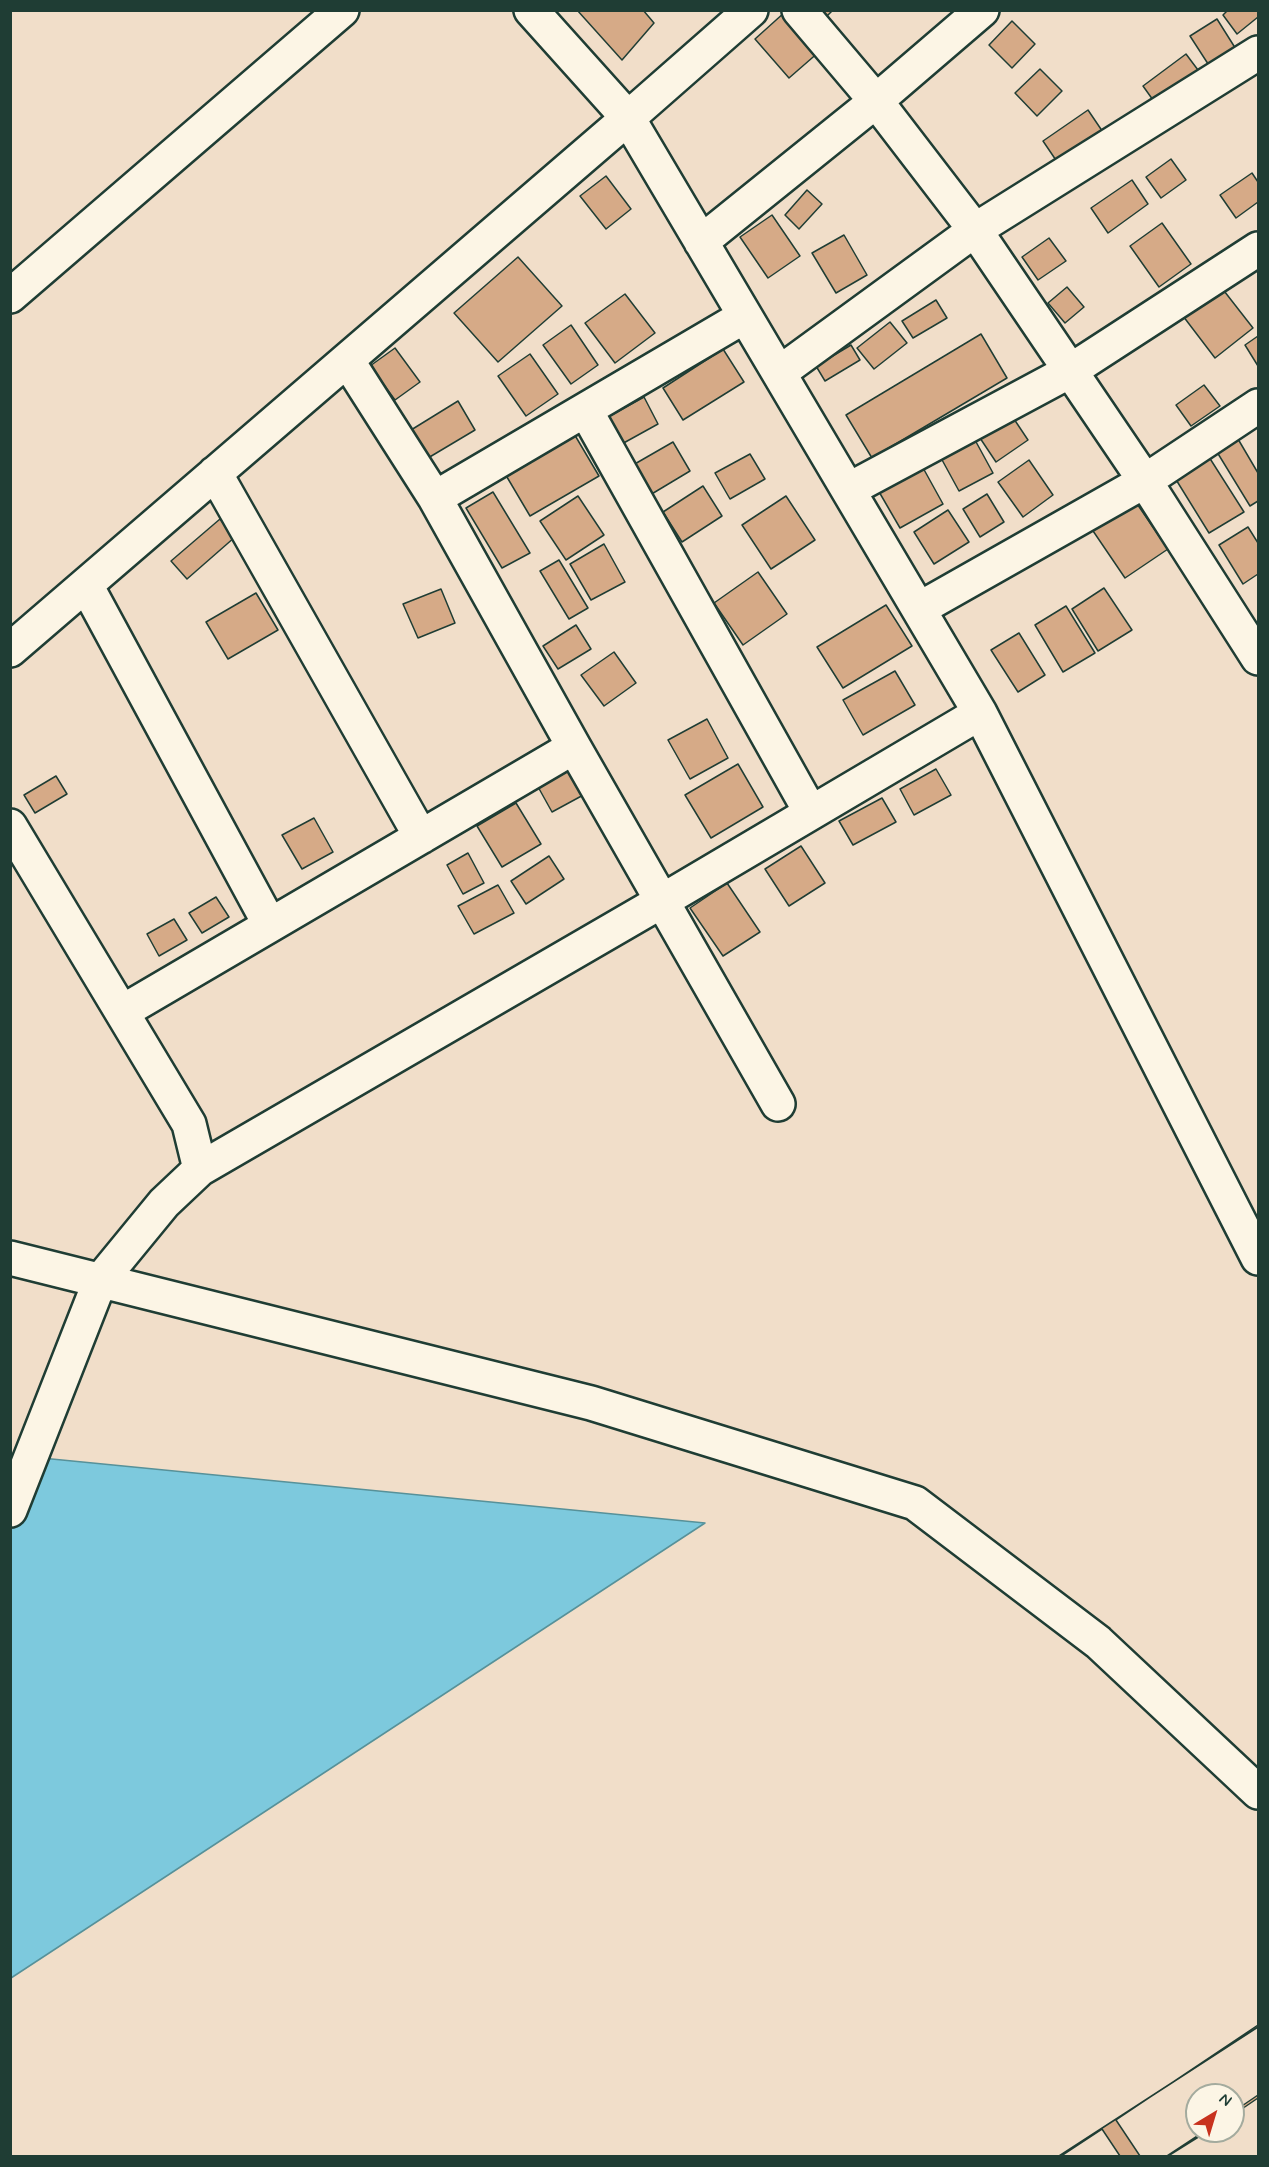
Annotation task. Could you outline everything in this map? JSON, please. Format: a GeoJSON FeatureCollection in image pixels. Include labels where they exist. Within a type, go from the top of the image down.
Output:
{"type":"FeatureCollection","features":[{"type":"Feature","properties":{"kind":"street"},"geometry":{"type":"LineString","coordinates":[[10,296],[342,10]]}},
{"type":"Feature","properties":{"kind":"street"},"geometry":{"type":"LineString","coordinates":[[531,10],[628,118],[980,712],[1258,1258]]}},
{"type":"Feature","properties":{"kind":"street"},"geometry":{"type":"LineString","coordinates":[[10,650],[751,10]]}},
{"type":"Feature","properties":{"kind":"street"},"geometry":{"type":"LineString","coordinates":[[799,10],[876,101],[975,230],[1145,481],[1249,621],[1258,658]]}},
{"type":"Feature","properties":{"kind":"street"},"geometry":{"type":"LineString","coordinates":[[701,242],[876,101],[982,10]]}},
{"type":"Feature","properties":{"kind":"street"},"geometry":{"type":"LineString","coordinates":[[779,372],[975,230],[1258,53]]}},
{"type":"Feature","properties":{"kind":"street"},"geometry":{"type":"LineString","coordinates":[[848,490],[1070,371],[1258,249]]}},
{"type":"Feature","properties":{"kind":"street"},"geometry":{"type":"LineString","coordinates":[[435,498],[746,316]]}},
{"type":"Feature","properties":{"kind":"street"},"geometry":{"type":"LineString","coordinates":[[347,360],[435,498],[778,1104]]}},
{"type":"Feature","properties":{"kind":"street"},"geometry":{"type":"LineString","coordinates":[[919,609],[1145,481],[1258,406]]}},
{"type":"Feature","properties":{"kind":"street"},"geometry":{"type":"LineString","coordinates":[[586,411],[810,811]]}},
{"type":"Feature","properties":{"kind":"street"},"geometry":{"type":"LineString","coordinates":[[215,473],[420,837]]}},
{"type":"Feature","properties":{"kind":"street"},"geometry":{"type":"LineString","coordinates":[[86,585],[270,925]]}},
{"type":"Feature","properties":{"kind":"street"},"geometry":{"type":"LineString","coordinates":[[10,1510],[100,1281],[165,1203],[200,1169],[662,901],[980,712]]}},
{"type":"Feature","properties":{"kind":"street"},"geometry":{"type":"LineString","coordinates":[[122,1012],[574,747]]}},
{"type":"Feature","properties":{"kind":"street"},"geometry":{"type":"LineString","coordinates":[[10,826],[189,1124],[200,1169]]}},
{"type":"Feature","properties":{"kind":"street"},"geometry":{"type":"LineString","coordinates":[[10,1258],[591,1403],[915,1503],[1098,1642],[1258,1792]]}},
{"type":"Feature","properties":{"kind":"water"},"geometry":{"type":"Polygon","coordinates":[[[11,1455],[705,1523],[11,1978],[11,1455]]]}},
{"type":"Feature","properties":{"kind":"building"},"geometry":{"type":"Polygon","coordinates":[[[577,10],[643,10],[654,23],[622,60],[577,10]]]}},
{"type":"Feature","properties":{"kind":"building"},"geometry":{"type":"Polygon","coordinates":[[[821,10],[833,10],[827,16],[821,10]]]}},
{"type":"Feature","properties":{"kind":"building"},"geometry":{"type":"Polygon","coordinates":[[[1228,10],[1258,10],[1258,17],[1237,34],[1223,15],[1228,10]]]}},
{"type":"Feature","properties":{"kind":"building"},"geometry":{"type":"Polygon","coordinates":[[[785,12],[820,51],[789,78],[755,39],[785,12]]]}},
{"type":"Feature","properties":{"kind":"building"},"geometry":{"type":"Polygon","coordinates":[[[1217,19],[1239,54],[1212,70],[1190,36],[1217,19]]]}},
{"type":"Feature","properties":{"kind":"building"},"geometry":{"type":"Polygon","coordinates":[[[1012,21],[1035,44],[1012,68],[989,45],[1012,21]]]}},
{"type":"Feature","properties":{"kind":"building"},"geometry":{"type":"Polygon","coordinates":[[[1186,54],[1201,74],[1158,107],[1143,86],[1186,54]]]}},
{"type":"Feature","properties":{"kind":"building"},"geometry":{"type":"Polygon","coordinates":[[[1040,69],[1062,91],[1037,116],[1015,93],[1040,69]]]}},
{"type":"Feature","properties":{"kind":"building"},"geometry":{"type":"Polygon","coordinates":[[[1088,110],[1109,141],[1064,172],[1043,141],[1088,110]]]}},
{"type":"Feature","properties":{"kind":"building"},"geometry":{"type":"Polygon","coordinates":[[[1171,159],[1186,180],[1161,198],[1146,177],[1171,159]]]}},
{"type":"Feature","properties":{"kind":"building"},"geometry":{"type":"Polygon","coordinates":[[[1252,173],[1258,182],[1258,202],[1236,218],[1220,195],[1252,173]]]}},
{"type":"Feature","properties":{"kind":"building"},"geometry":{"type":"Polygon","coordinates":[[[606,176],[631,209],[606,229],[580,196],[606,176]]]}},
{"type":"Feature","properties":{"kind":"building"},"geometry":{"type":"Polygon","coordinates":[[[1132,180],[1148,204],[1108,233],[1091,208],[1132,180]]]}},
{"type":"Feature","properties":{"kind":"building"},"geometry":{"type":"Polygon","coordinates":[[[807,190],[822,204],[799,229],[785,215],[807,190]]]}},
{"type":"Feature","properties":{"kind":"building"},"geometry":{"type":"Polygon","coordinates":[[[772,215],[800,256],[768,278],[740,237],[772,215]]]}},
{"type":"Feature","properties":{"kind":"building"},"geometry":{"type":"Polygon","coordinates":[[[1162,223],[1191,264],[1159,287],[1130,246],[1162,223]]]}},
{"type":"Feature","properties":{"kind":"building"},"geometry":{"type":"Polygon","coordinates":[[[844,235],[867,275],[836,293],[812,253],[844,235]]]}},
{"type":"Feature","properties":{"kind":"building"},"geometry":{"type":"Polygon","coordinates":[[[1049,238],[1066,261],[1038,280],[1022,257],[1049,238]]]}},
{"type":"Feature","properties":{"kind":"building"},"geometry":{"type":"Polygon","coordinates":[[[518,257],[562,306],[498,362],[454,313],[518,257]]]}},
{"type":"Feature","properties":{"kind":"building"},"geometry":{"type":"Polygon","coordinates":[[[1067,287],[1084,307],[1065,323],[1048,303],[1067,287]]]}},
{"type":"Feature","properties":{"kind":"building"},"geometry":{"type":"Polygon","coordinates":[[[1221,287],[1253,328],[1215,358],[1183,316],[1221,287]]]}},
{"type":"Feature","properties":{"kind":"building"},"geometry":{"type":"Polygon","coordinates":[[[625,294],[655,333],[615,363],[585,323],[625,294]]]}},
{"type":"Feature","properties":{"kind":"building"},"geometry":{"type":"Polygon","coordinates":[[[936,300],[947,318],[913,338],[902,321],[936,300]]]}},
{"type":"Feature","properties":{"kind":"building"},"geometry":{"type":"Polygon","coordinates":[[[890,322],[907,343],[874,369],[857,348],[890,322]]]}},
{"type":"Feature","properties":{"kind":"building"},"geometry":{"type":"Polygon","coordinates":[[[571,325],[598,365],[571,384],[543,345],[571,325]]]}},
{"type":"Feature","properties":{"kind":"building"},"geometry":{"type":"Polygon","coordinates":[[[981,334],[1007,378],[872,458],[846,415],[981,334]]]}},
{"type":"Feature","properties":{"kind":"building"},"geometry":{"type":"Polygon","coordinates":[[[1258,336],[1258,366],[1245,345],[1258,336]]]}},
{"type":"Feature","properties":{"kind":"building"},"geometry":{"type":"Polygon","coordinates":[[[851,345],[860,360],[825,381],[816,366],[851,345]]]}},
{"type":"Feature","properties":{"kind":"building"},"geometry":{"type":"Polygon","coordinates":[[[395,348],[420,382],[395,400],[370,366],[395,348]]]}},
{"type":"Feature","properties":{"kind":"building"},"geometry":{"type":"Polygon","coordinates":[[[723,349],[744,382],[683,420],[663,388],[723,349]]]}},
{"type":"Feature","properties":{"kind":"building"},"geometry":{"type":"Polygon","coordinates":[[[530,354],[558,394],[526,416],[498,376],[530,354]]]}},
{"type":"Feature","properties":{"kind":"building"},"geometry":{"type":"Polygon","coordinates":[[[1204,385],[1220,406],[1191,426],[1176,405],[1204,385]]]}},
{"type":"Feature","properties":{"kind":"building"},"geometry":{"type":"Polygon","coordinates":[[[644,397],[658,424],[620,445],[606,418],[644,397]]]}},
{"type":"Feature","properties":{"kind":"building"},"geometry":{"type":"Polygon","coordinates":[[[458,401],[475,430],[428,458],[411,430],[458,401]]]}},
{"type":"Feature","properties":{"kind":"building"},"geometry":{"type":"Polygon","coordinates":[[[1006,407],[1028,440],[996,462],[974,429],[1006,407]]]}},
{"type":"Feature","properties":{"kind":"building"},"geometry":{"type":"Polygon","coordinates":[[[573,432],[599,476],[530,516],[504,472],[573,432]]]}},
{"type":"Feature","properties":{"kind":"building"},"geometry":{"type":"Polygon","coordinates":[[[1238,439],[1258,473],[1258,501],[1250,506],[1217,452],[1238,439]]]}},
{"type":"Feature","properties":{"kind":"building"},"geometry":{"type":"Polygon","coordinates":[[[975,440],[993,473],[959,491],[941,458],[975,440]]]}},
{"type":"Feature","properties":{"kind":"building"},"geometry":{"type":"Polygon","coordinates":[[[673,442],[690,471],[650,495],[633,465],[673,442]]]}},
{"type":"Feature","properties":{"kind":"building"},"geometry":{"type":"Polygon","coordinates":[[[750,454],[765,479],[730,499],[715,473],[750,454]]]}},
{"type":"Feature","properties":{"kind":"building"},"geometry":{"type":"Polygon","coordinates":[[[1209,457],[1244,512],[1209,533],[1175,478],[1209,457]]]}},
{"type":"Feature","properties":{"kind":"building"},"geometry":{"type":"Polygon","coordinates":[[[1029,460],[1053,495],[1023,517],[998,482],[1029,460]]]}},
{"type":"Feature","properties":{"kind":"building"},"geometry":{"type":"Polygon","coordinates":[[[922,466],[943,504],[900,528],[878,490],[922,466]]]}},
{"type":"Feature","properties":{"kind":"building"},"geometry":{"type":"Polygon","coordinates":[[[703,486],[722,516],[682,542],[663,512],[703,486]]]}},
{"type":"Feature","properties":{"kind":"building"},"geometry":{"type":"Polygon","coordinates":[[[493,492],[530,553],[502,568],[466,508],[493,492]]]}},
{"type":"Feature","properties":{"kind":"building"},"geometry":{"type":"Polygon","coordinates":[[[987,494],[1004,522],[980,537],[963,509],[987,494]]]}},
{"type":"Feature","properties":{"kind":"building"},"geometry":{"type":"Polygon","coordinates":[[[1131,495],[1168,549],[1125,578],[1089,525],[1131,495]]]}},
{"type":"Feature","properties":{"kind":"building"},"geometry":{"type":"Polygon","coordinates":[[[578,496],[604,535],[566,560],[540,521],[578,496]]]}},
{"type":"Feature","properties":{"kind":"building"},"geometry":{"type":"Polygon","coordinates":[[[786,496],[815,540],[771,569],[742,525],[786,496]]]}},
{"type":"Feature","properties":{"kind":"building"},"geometry":{"type":"Polygon","coordinates":[[[948,510],[969,542],[934,564],[914,532],[948,510]]]}},
{"type":"Feature","properties":{"kind":"building"},"geometry":{"type":"Polygon","coordinates":[[[220,519],[235,537],[187,579],[171,561],[220,519]]]}},
{"type":"Feature","properties":{"kind":"building"},"geometry":{"type":"Polygon","coordinates":[[[1248,527],[1258,543],[1258,574],[1243,584],[1219,545],[1248,527]]]}},
{"type":"Feature","properties":{"kind":"building"},"geometry":{"type":"Polygon","coordinates":[[[604,544],[625,582],[591,600],[570,564],[604,544]]]}},
{"type":"Feature","properties":{"kind":"building"},"geometry":{"type":"Polygon","coordinates":[[[559,560],[588,608],[569,619],[540,571],[559,560]]]}},
{"type":"Feature","properties":{"kind":"building"},"geometry":{"type":"Polygon","coordinates":[[[758,572],[787,614],[743,645],[714,603],[758,572]]]}},
{"type":"Feature","properties":{"kind":"building"},"geometry":{"type":"Polygon","coordinates":[[[1104,588],[1132,630],[1098,651],[1072,609],[1104,588]]]}},
{"type":"Feature","properties":{"kind":"building"},"geometry":{"type":"Polygon","coordinates":[[[441,589],[455,623],[418,638],[403,604],[441,589]]]}},
{"type":"Feature","properties":{"kind":"building"},"geometry":{"type":"Polygon","coordinates":[[[256,593],[278,630],[228,659],[206,622],[256,593]]]}},
{"type":"Feature","properties":{"kind":"building"},"geometry":{"type":"Polygon","coordinates":[[[886,605],[912,646],[843,688],[817,647],[886,605]]]}},
{"type":"Feature","properties":{"kind":"building"},"geometry":{"type":"Polygon","coordinates":[[[1066,606],[1095,653],[1063,672],[1035,625],[1066,606]]]}},
{"type":"Feature","properties":{"kind":"building"},"geometry":{"type":"Polygon","coordinates":[[[576,625],[591,649],[558,669],[543,646],[576,625]]]}},
{"type":"Feature","properties":{"kind":"building"},"geometry":{"type":"Polygon","coordinates":[[[1019,633],[1045,675],[1018,692],[991,650],[1019,633]]]}},
{"type":"Feature","properties":{"kind":"building"},"geometry":{"type":"Polygon","coordinates":[[[614,652],[636,683],[604,706],[581,675],[614,652]]]}},
{"type":"Feature","properties":{"kind":"building"},"geometry":{"type":"Polygon","coordinates":[[[895,671],[915,705],[863,735],[843,700],[895,671]]]}},
{"type":"Feature","properties":{"kind":"building"},"geometry":{"type":"Polygon","coordinates":[[[707,719],[728,758],[690,779],[668,740],[707,719]]]}},
{"type":"Feature","properties":{"kind":"building"},"geometry":{"type":"Polygon","coordinates":[[[738,764],[763,807],[711,838],[685,795],[738,764]]]}},
{"type":"Feature","properties":{"kind":"building"},"geometry":{"type":"Polygon","coordinates":[[[572,766],[587,793],[552,812],[537,785],[572,766]]]}},
{"type":"Feature","properties":{"kind":"building"},"geometry":{"type":"Polygon","coordinates":[[[936,769],[951,795],[914,815],[900,789],[936,769]]]}},
{"type":"Feature","properties":{"kind":"building"},"geometry":{"type":"Polygon","coordinates":[[[56,776],[67,794],[35,813],[24,795],[56,776]]]}},
{"type":"Feature","properties":{"kind":"building"},"geometry":{"type":"Polygon","coordinates":[[[882,798],[896,822],[853,845],[839,821],[882,798]]]}},
{"type":"Feature","properties":{"kind":"building"},"geometry":{"type":"Polygon","coordinates":[[[516,803],[541,844],[502,867],[477,826],[516,803]]]}},
{"type":"Feature","properties":{"kind":"building"},"geometry":{"type":"Polygon","coordinates":[[[314,818],[333,852],[302,869],[282,835],[314,818]]]}},
{"type":"Feature","properties":{"kind":"building"},"geometry":{"type":"Polygon","coordinates":[[[801,846],[825,883],[789,906],[765,869],[801,846]]]}},
{"type":"Feature","properties":{"kind":"building"},"geometry":{"type":"Polygon","coordinates":[[[468,853],[484,883],[463,894],[447,865],[468,853]]]}},
{"type":"Feature","properties":{"kind":"building"},"geometry":{"type":"Polygon","coordinates":[[[549,856],[564,879],[526,904],[511,881],[549,856]]]}},
{"type":"Feature","properties":{"kind":"building"},"geometry":{"type":"Polygon","coordinates":[[[727,883],[760,932],[723,956],[690,908],[727,883]]]}},
{"type":"Feature","properties":{"kind":"building"},"geometry":{"type":"Polygon","coordinates":[[[498,885],[514,913],[474,934],[458,906],[498,885]]]}},
{"type":"Feature","properties":{"kind":"building"},"geometry":{"type":"Polygon","coordinates":[[[216,897],[229,917],[202,933],[189,913],[216,897]]]}},
{"type":"Feature","properties":{"kind":"building"},"geometry":{"type":"Polygon","coordinates":[[[174,919],[187,940],[159,956],[147,934],[174,919]]]}},
{"type":"Feature","properties":{"kind":"building"},"geometry":{"type":"Polygon","coordinates":[[[1258,2025],[1258,2095],[1245,2104],[1245,2083],[1185,2083],[1187,2143],[1167,2156],[1140,2156],[1116,2120],[1258,2025]]]}},
{"type":"Feature","properties":{"kind":"building"},"geometry":{"type":"Polygon","coordinates":[[[1258,2027],[1258,2098],[1245,2107],[1245,2083],[1185,2083],[1185,2143],[1189,2143],[1168,2156],[1059,2156],[1258,2027]]]}},
{"type":"Feature","properties":{"kind":"building"},"geometry":{"type":"Polygon","coordinates":[[[1102,2129],[1120,2156],[1061,2156],[1102,2129]]]}}]}
